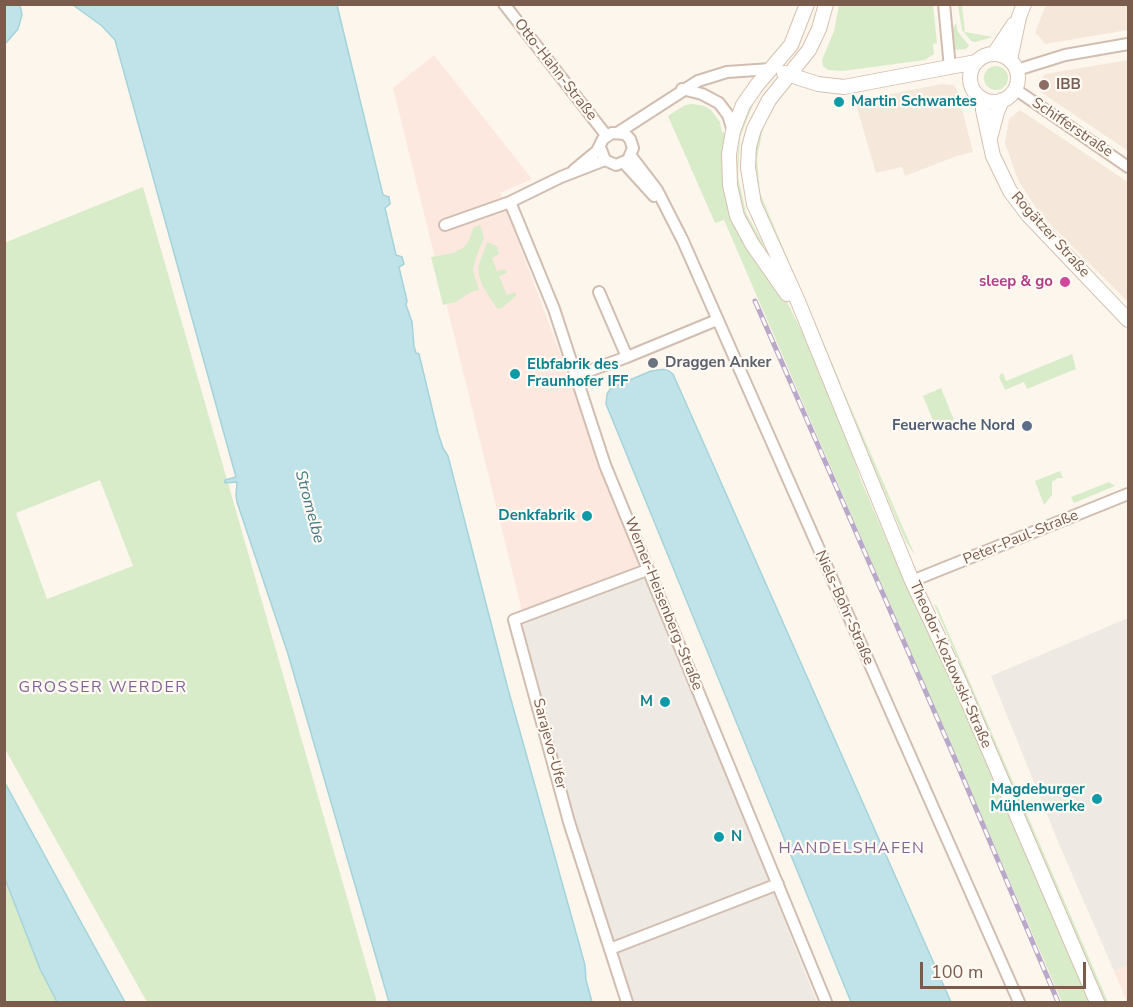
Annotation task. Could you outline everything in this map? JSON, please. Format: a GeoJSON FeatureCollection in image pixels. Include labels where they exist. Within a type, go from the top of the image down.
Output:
{"type":"FeatureCollection","features":[{"type":"Feature","properties":{"kind":"main road","name":"Theodor-Kozlowski-Straße"},"geometry":{"type":"LineString","coordinates":[[806,326],[752,244],[738,216],[732,195],[729,154],[733,131],[747,99],[791,45],[807,4]]}},
{"type":"Feature","properties":{"kind":"main road","name":"Theodor-Kozlowski-Straße"},"geometry":{"type":"LineString","coordinates":[[826,4],[807,55],[769,100],[758,118],[749,147],[748,168],[752,196],[757,213],[797,299],[806,326],[912,581],[960,683],[1097,1002]]}},
{"type":"Feature","properties":{"kind":"main road"},"geometry":{"type":"LineString","coordinates":[[976,62],[971,81],[975,91],[983,99],[993,102],[1011,95],[1018,80],[1014,65],[1022,11]]}},
{"type":"Feature","properties":{"kind":"main road"},"geometry":{"type":"LineString","coordinates":[[994,54],[1022,11]]}},
{"type":"Feature","properties":{"kind":"main road"},"geometry":{"type":"LineString","coordinates":[[771,69],[818,84],[844,87],[950,68],[976,62],[984,56],[994,54],[1002,55],[1014,65]]}},
{"type":"Feature","properties":{"kind":"main road"},"geometry":{"type":"LineString","coordinates":[[950,68],[971,81]]}},
{"type":"Feature","properties":{"kind":"main road","name":"Rogätzer Straße"},"geometry":{"type":"LineString","coordinates":[[983,99],[983,110],[993,156],[1000,173],[1021,207],[1128,320]]}},
{"type":"Feature","properties":{"kind":"main road"},"geometry":{"type":"LineString","coordinates":[[990,140],[1002,100]]}},
{"type":"Feature","properties":{"kind":"street","name":"Otto-Hahn-Straße"},"geometry":{"type":"LineString","coordinates":[[504,4],[606,135]]}},
{"type":"Feature","properties":{"kind":"street"},"geometry":{"type":"LineString","coordinates":[[944,4],[950,68]]}},
{"type":"Feature","properties":{"kind":"street"},"geometry":{"type":"LineString","coordinates":[[1014,65],[1128,44]]}},
{"type":"Feature","properties":{"kind":"street"},"geometry":{"type":"LineString","coordinates":[[444,225],[510,202],[561,177],[586,161],[600,147],[606,135],[618,132],[651,112],[682,89],[698,81],[716,74],[771,69]]}},
{"type":"Feature","properties":{"kind":"street"},"geometry":{"type":"LineString","coordinates":[[682,89],[702,94],[719,104],[728,116],[733,131]]}},
{"type":"Feature","properties":{"kind":"street","name":"Schifferstraße"},"geometry":{"type":"LineString","coordinates":[[1015,89],[1128,167]]}},
{"type":"Feature","properties":{"kind":"street"},"geometry":{"type":"LineString","coordinates":[[630,139],[651,112]]}},
{"type":"Feature","properties":{"kind":"street"},"geometry":{"type":"LineString","coordinates":[[600,147],[605,160],[614,165],[627,160],[633,148],[630,139],[618,132]]}},
{"type":"Feature","properties":{"kind":"street"},"geometry":{"type":"LineString","coordinates":[[561,177],[605,160]]}},
{"type":"Feature","properties":{"kind":"street","name":"Niels-Bohr-Straße"},"geometry":{"type":"LineString","coordinates":[[627,160],[653,184],[669,214],[1019,1002]]}},
{"type":"Feature","properties":{"kind":"street","name":"Werner-Heisenberg-Straße"},"geometry":{"type":"LineString","coordinates":[[510,202],[554,309],[605,465],[826,1002]]}},
{"type":"Feature","properties":{"kind":"street"},"geometry":{"type":"LineString","coordinates":[[599,292],[627,357]]}},
{"type":"Feature","properties":{"kind":"street"},"geometry":{"type":"LineString","coordinates":[[575,376],[717,320]]}},
{"type":"Feature","properties":{"kind":"street","name":"Peter-Paul-Straße"},"geometry":{"type":"LineString","coordinates":[[912,581],[1128,494]]}},
{"type":"Feature","properties":{"kind":"street","name":"Sarajevo-Ufer"},"geometry":{"type":"LineString","coordinates":[[627,1002],[569,822],[514,620],[647,570]]}},
{"type":"Feature","properties":{"kind":"street"},"geometry":{"type":"LineString","coordinates":[[610,949],[778,884]]}},
{"type":"Feature","properties":{"kind":"shaded area"},"geometry":{"type":"Polygon","coordinates":[[[1046,5],[1128,5],[1128,30],[1045,44],[1035,32],[1046,5]]]}},
{"type":"Feature","properties":{"kind":"shaded area"},"geometry":{"type":"Polygon","coordinates":[[[434,55],[532,179],[500,193],[640,566],[522,611],[393,88],[434,55]]]}},
{"type":"Feature","properties":{"kind":"shaded area"},"geometry":{"type":"Polygon","coordinates":[[[1128,60],[1128,151],[1039,91],[1037,85],[1045,74],[1128,60]]]}},
{"type":"Feature","properties":{"kind":"shaded area"},"geometry":{"type":"Polygon","coordinates":[[[942,84],[953,85],[957,90],[973,152],[905,176],[902,167],[876,173],[855,101],[942,84]]]}},
{"type":"Feature","properties":{"kind":"shaded area"},"geometry":{"type":"Polygon","coordinates":[[[1020,110],[1128,182],[1128,302],[1040,214],[1018,180],[1005,143],[1009,119],[1020,110]]]}},
{"type":"Feature","properties":{"kind":"shaded area"},"geometry":{"type":"Polygon","coordinates":[[[646,574],[817,1002],[622,1002],[566,827],[510,626],[646,574]]]}},
{"type":"Feature","properties":{"kind":"shaded area","name":"Magdeburger Mühlenwerke"},"geometry":{"type":"Polygon","coordinates":[[[1128,618],[1128,965],[1114,971],[1059,844],[991,676],[1128,618]]]}},
{"type":"Feature","properties":{"kind":"shaded area"},"geometry":{"type":"Polygon","coordinates":[[[1128,965],[1128,1002],[1127,1002],[1114,971],[1128,965]]]}},
{"type":"Feature","properties":{"kind":"green space"},"geometry":{"type":"Polygon","coordinates":[[[839,5],[933,5],[937,43],[933,44],[934,54],[925,60],[843,71],[828,70],[823,66],[822,60],[834,31],[839,5]]]}},
{"type":"Feature","properties":{"kind":"green space"},"geometry":{"type":"Polygon","coordinates":[[[958,5],[962,5],[965,32],[993,37],[971,41],[962,30],[958,5]]]}},
{"type":"Feature","properties":{"kind":"green space"},"geometry":{"type":"Polygon","coordinates":[[[956,23],[958,32],[969,46],[966,49],[953,50],[951,31],[956,23]]]}},
{"type":"Feature","properties":{"kind":"green space"},"geometry":{"type":"Polygon","coordinates":[[[996,66],[1004,70],[1008,78],[1004,86],[996,90],[988,86],[984,78],[988,70],[996,66]]]}},
{"type":"Feature","properties":{"kind":"green space"},"geometry":{"type":"Polygon","coordinates":[[[693,104],[711,110],[720,122],[722,132],[727,134],[723,173],[801,330],[843,426],[860,478],[880,525],[918,612],[948,671],[1091,1002],[1062,1002],[724,220],[715,223],[668,116],[685,105],[693,104]]]}},
{"type":"Feature","properties":{"kind":"green space"},"geometry":{"type":"Polygon","coordinates":[[[750,104],[753,105],[740,137],[738,177],[746,213],[763,247],[753,234],[746,218],[739,197],[736,176],[740,129],[750,104]]]}},
{"type":"Feature","properties":{"kind":"green space"},"geometry":{"type":"Polygon","coordinates":[[[764,123],[757,158],[760,193],[798,283],[794,282],[759,199],[754,169],[755,152],[758,136],[764,123]]]}},
{"type":"Feature","properties":{"kind":"green space"},"geometry":{"type":"Polygon","coordinates":[[[143,187],[377,1002],[147,1002],[5,749],[4,243],[143,187]],[[100,480],[16,513],[47,599],[133,566],[100,480]]]}},
{"type":"Feature","properties":{"kind":"green space"},"geometry":{"type":"Polygon","coordinates":[[[480,225],[484,238],[473,271],[479,290],[471,292],[456,302],[443,305],[431,257],[453,253],[463,248],[474,227],[480,225]]]}},
{"type":"Feature","properties":{"kind":"green space"},"geometry":{"type":"Polygon","coordinates":[[[487,242],[497,246],[499,254],[492,258],[497,271],[505,269],[507,273],[499,276],[507,295],[515,292],[516,296],[502,308],[497,309],[479,276],[478,267],[487,242]]]}},
{"type":"Feature","properties":{"kind":"green space"},"geometry":{"type":"Polygon","coordinates":[[[804,296],[841,384],[837,382],[802,300],[804,296]]]}},
{"type":"Feature","properties":{"kind":"green space"},"geometry":{"type":"Polygon","coordinates":[[[1072,354],[1076,369],[1027,389],[1024,382],[1005,390],[999,377],[1003,373],[1006,381],[1072,354]]]}},
{"type":"Feature","properties":{"kind":"green space"},"geometry":{"type":"Polygon","coordinates":[[[941,388],[954,420],[936,428],[923,396],[941,388]]]}},
{"type":"Feature","properties":{"kind":"green space"},"geometry":{"type":"Polygon","coordinates":[[[844,392],[914,554],[906,542],[843,395],[844,392]]]}},
{"type":"Feature","properties":{"kind":"green space"},"geometry":{"type":"Polygon","coordinates":[[[1060,471],[1063,478],[1052,482],[1052,495],[1044,505],[1035,481],[1060,471]]]}},
{"type":"Feature","properties":{"kind":"green space"},"geometry":{"type":"Polygon","coordinates":[[[1109,482],[1115,486],[1074,503],[1071,497],[1109,482]]]}},
{"type":"Feature","properties":{"kind":"green space"},"geometry":{"type":"Polygon","coordinates":[[[934,604],[937,606],[1108,1002],[1105,1002],[934,604]]]}},
{"type":"Feature","properties":{"kind":"green space"},"geometry":{"type":"Polygon","coordinates":[[[4,879],[40,969],[57,1002],[5,1002],[4,879]]]}},
{"type":"Feature","properties":{"kind":"water"},"geometry":{"type":"Polygon","coordinates":[[[5,4],[20,5],[22,15],[18,29],[5,44],[5,4]]]}},
{"type":"Feature","properties":{"kind":"water","name":"Stromelbe"},"geometry":{"type":"Polygon","coordinates":[[[73,5],[337,5],[383,195],[389,197],[390,204],[385,208],[396,255],[402,257],[404,264],[399,267],[406,305],[412,322],[414,346],[416,353],[419,354],[438,433],[448,456],[508,689],[585,965],[586,980],[592,1002],[389,1002],[288,654],[237,502],[237,482],[225,483],[225,480],[236,477],[115,40],[102,26],[73,5]]]}},
{"type":"Feature","properties":{"kind":"water"},"geometry":{"type":"Polygon","coordinates":[[[666,369],[673,374],[951,1002],[851,1002],[606,404],[607,394],[611,388],[651,371],[666,369]]]}},
{"type":"Feature","properties":{"kind":"water"},"geometry":{"type":"Polygon","coordinates":[[[4,781],[125,1002],[57,1002],[40,969],[5,879],[4,781]]]}},
{"type":"Feature","properties":{"kind":"railway"},"geometry":{"type":"LineString","coordinates":[[755,301],[952,752],[1058,1002]]}},
{"type":"Feature","properties":{"kind":"place","name":"IBB"},"geometry":{"type":"Point","coordinates":[1044,85]}},
{"type":"Feature","properties":{"kind":"place","name":"Martin Schwantes"},"geometry":{"type":"Point","coordinates":[839,102]}},
{"type":"Feature","properties":{"kind":"place","name":"sleep & go"},"geometry":{"type":"Point","coordinates":[1065,282]}},
{"type":"Feature","properties":{"kind":"place","name":"Draggen Anker"},"geometry":{"type":"Point","coordinates":[653,363]}},
{"type":"Feature","properties":{"kind":"place","name":"Elbfabrik des Fraunhofer IFF"},"geometry":{"type":"Point","coordinates":[515,374]}},
{"type":"Feature","properties":{"kind":"place","name":"Feuerwache Nord"},"geometry":{"type":"Point","coordinates":[1027,426]}},
{"type":"Feature","properties":{"kind":"place","name":"Denkfabrik"},"geometry":{"type":"Point","coordinates":[587,516]}},
{"type":"Feature","properties":{"kind":"place","name":"M"},"geometry":{"type":"Point","coordinates":[665,702]}},
{"type":"Feature","properties":{"kind":"place","name":"Magdeburger Mühlenwerke"},"geometry":{"type":"Point","coordinates":[1097,799]}},
{"type":"Feature","properties":{"kind":"place","name":"N"},"geometry":{"type":"Point","coordinates":[719,837]}},
{"type":"Feature","properties":{"kind":"district","name":"GROSSER WERDER"},"geometry":{"type":"Point","coordinates":[103,688]}},
{"type":"Feature","properties":{"kind":"district","name":"HANDELSHAFEN"},"geometry":{"type":"Point","coordinates":[852,849]}}]}
